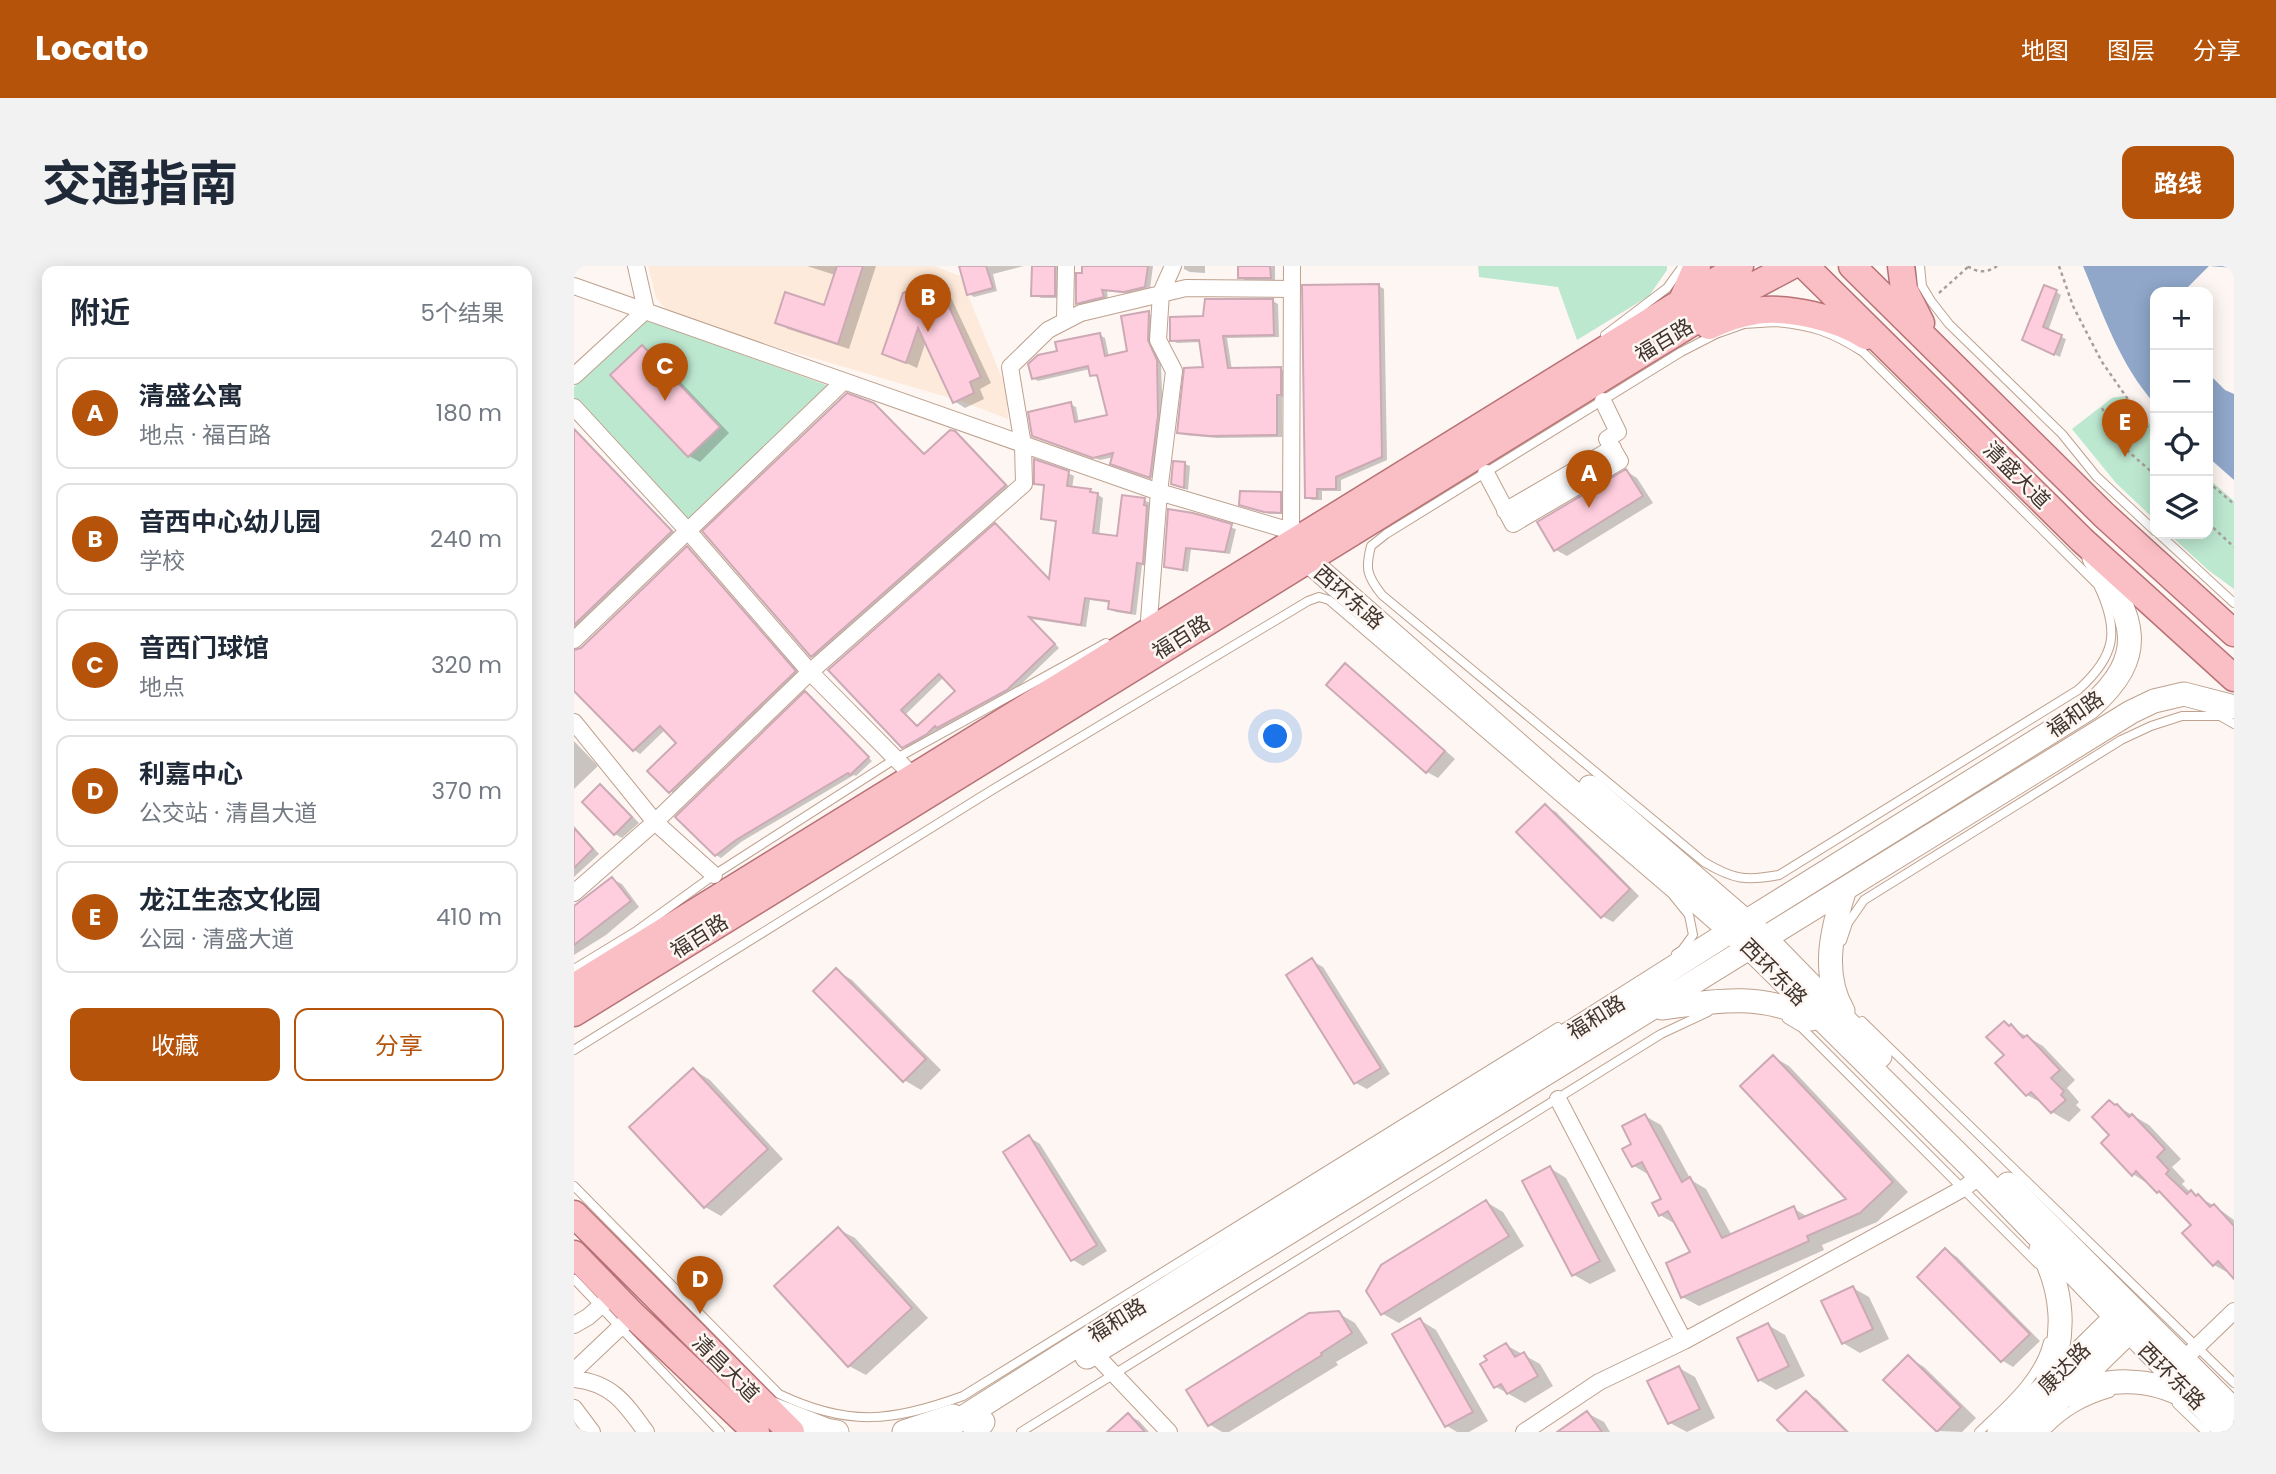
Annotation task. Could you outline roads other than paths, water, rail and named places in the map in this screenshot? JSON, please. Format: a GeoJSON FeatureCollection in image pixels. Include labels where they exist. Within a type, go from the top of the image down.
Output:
{"type":"FeatureCollection","features":[{"type":"Feature","properties":{"kind":"main road"},"geometry":{"type":"LineString","coordinates":[[1681,303],[1696,266]]}},
{"type":"Feature","properties":{"kind":"main road","name":"福百路"},"geometry":{"type":"LineString","coordinates":[[574,1013],[1298,541],[1740,266]]}},
{"type":"Feature","properties":{"kind":"main road","name":"福百路"},"geometry":{"type":"LineString","coordinates":[[574,987],[905,768],[1298,541],[1628,362],[1791,266]]}},
{"type":"Feature","properties":{"kind":"main road","name":"清盛大道"},"geometry":{"type":"LineString","coordinates":[[1805,266],[2082,540],[2234,678]]}},
{"type":"Feature","properties":{"kind":"main road","name":"清盛大道"},"geometry":{"type":"LineString","coordinates":[[1852,266],[2105,515],[2234,633]]}},
{"type":"Feature","properties":{"kind":"main road"},"geometry":{"type":"LineString","coordinates":[[1901,266],[1904,289],[1918,319],[1957,368]]}},
{"type":"Feature","properties":{"kind":"main road"},"geometry":{"type":"LineString","coordinates":[[1628,362],[1664,351],[1726,318],[1772,310],[1832,320],[1862,333],[1894,354]]}},
{"type":"Feature","properties":{"kind":"main road","name":"清昌大道"},"geometry":{"type":"LineString","coordinates":[[574,1214],[754,1423]]}},
{"type":"Feature","properties":{"kind":"main road","name":"清昌大道"},"geometry":{"type":"LineString","coordinates":[[574,1254],[607,1300],[626,1320],[754,1423],[791,1432]]}},
{"type":"Feature","properties":{"kind":"street"},"geometry":{"type":"LineString","coordinates":[[636,266],[646,310]]}},
{"type":"Feature","properties":{"kind":"street"},"geometry":{"type":"LineString","coordinates":[[1065,320],[1066,266]]}},
{"type":"Feature","properties":{"kind":"street"},"geometry":{"type":"LineString","coordinates":[[1148,620],[1159,492],[1174,371],[1158,340],[1161,293],[1173,266]]}},
{"type":"Feature","properties":{"kind":"street"},"geometry":{"type":"LineString","coordinates":[[574,286],[1298,541],[1292,266]]}},
{"type":"Feature","properties":{"kind":"street"},"geometry":{"type":"LineString","coordinates":[[574,893],[655,822],[810,672],[1024,484],[1023,445],[1010,367],[1048,330],[1081,313],[1186,288],[1292,289]]}},
{"type":"Feature","properties":{"kind":"street"},"geometry":{"type":"LineString","coordinates":[[574,376],[646,310]]}},
{"type":"Feature","properties":{"kind":"street"},"geometry":{"type":"LineString","coordinates":[[574,640],[843,382]]}},
{"type":"Feature","properties":{"kind":"street"},"geometry":{"type":"LineString","coordinates":[[1486,473],[1513,524],[1620,461],[1607,439],[1618,432],[1603,401]]}},
{"type":"Feature","properties":{"kind":"street"},"geometry":{"type":"LineString","coordinates":[[574,407],[688,531],[810,672],[905,768]]}},
{"type":"Feature","properties":{"kind":"street","name":"福和路"},"geometry":{"type":"LineString","coordinates":[[977,1423],[1739,926],[2089,708],[2109,690],[2120,674],[2130,644],[2130,630],[2110,581],[2082,540]]}},
{"type":"Feature","properties":{"kind":"street","name":"西环东路"},"geometry":{"type":"LineString","coordinates":[[1298,541],[1739,926],[1866,1041],[2128,1318],[2227,1432]]}},
{"type":"Feature","properties":{"kind":"street","name":"福和路"},"geometry":{"type":"LineString","coordinates":[[940,1432],[977,1423],[1094,1353],[2131,712],[2154,701],[2184,694],[2234,707]]}},
{"type":"Feature","properties":{"kind":"street"},"geometry":{"type":"LineString","coordinates":[[574,722],[655,822],[713,875]]}},
{"type":"Feature","properties":{"kind":"street"},"geometry":{"type":"LineString","coordinates":[[1845,889],[1835,919],[1829,978],[1841,1009],[1866,1041]]}},
{"type":"Feature","properties":{"kind":"street","name":"西环东路"},"geometry":{"type":"LineString","coordinates":[[1757,942],[1834,1032],[1972,1182],[2029,1228],[2128,1318],[2191,1353],[2234,1410]]}},
{"type":"Feature","properties":{"kind":"street"},"geometry":{"type":"LineString","coordinates":[[1652,1010],[1716,1000],[1758,1001],[1786,1006],[1834,1032]]}},
{"type":"Feature","properties":{"kind":"street"},"geometry":{"type":"LineString","coordinates":[[1558,1099],[1684,1341]]}},
{"type":"Feature","properties":{"kind":"street"},"geometry":{"type":"LineString","coordinates":[[1524,1432],[1599,1382],[1684,1341],[1972,1182]]}},
{"type":"Feature","properties":{"kind":"street"},"geometry":{"type":"LineString","coordinates":[[2029,1228],[2047,1260],[2059,1302],[2062,1335],[2051,1394],[2096,1384],[2146,1383],[2179,1393],[2202,1406]]}},
{"type":"Feature","properties":{"kind":"street"},"geometry":{"type":"LineString","coordinates":[[574,1325],[607,1300]]}},
{"type":"Feature","properties":{"kind":"street"},"geometry":{"type":"LineString","coordinates":[[2191,1353],[2234,1311]]}},
{"type":"Feature","properties":{"kind":"street","name":"康达路"},"geometry":{"type":"LineString","coordinates":[[1999,1432],[2051,1394],[2128,1318]]}},
{"type":"Feature","properties":{"kind":"street"},"geometry":{"type":"LineString","coordinates":[[574,1371],[626,1320]]}},
{"type":"Feature","properties":{"kind":"street"},"geometry":{"type":"LineString","coordinates":[[1094,1353],[1169,1432]]}},
{"type":"Feature","properties":{"kind":"street"},"geometry":{"type":"LineString","coordinates":[[574,1379],[594,1381],[622,1399],[646,1432]]}},
{"type":"Feature","properties":{"kind":"street","name":"康达路"},"geometry":{"type":"LineString","coordinates":[[2026,1432],[2051,1394]]}},
{"type":"Feature","properties":{"kind":"street"},"geometry":{"type":"LineString","coordinates":[[574,1408],[592,1432]]}},
{"type":"Feature","properties":{"kind":"street"},"geometry":{"type":"LineString","coordinates":[[754,1423],[837,1432]]}},
{"type":"Feature","properties":{"kind":"street"},"geometry":{"type":"LineString","coordinates":[[904,1432],[977,1423]]}},
{"type":"Feature","properties":{"kind":"lane"},"geometry":{"type":"LineString","coordinates":[[1598,341],[1667,288],[1684,266]]}},
{"type":"Feature","properties":{"kind":"lane"},"geometry":{"type":"LineString","coordinates":[[1920,266],[1922,286],[1949,324],[2062,434],[2096,476],[2150,526]]}},
{"type":"Feature","properties":{"kind":"lane"},"geometry":{"type":"LineString","coordinates":[[1775,322],[1811,326],[1838,336],[1863,352],[2098,585],[2108,605],[2113,624],[2107,656],[2096,675],[2078,691],[1779,875],[1751,880],[1724,874],[1704,862],[1381,595],[1370,579],[1367,563],[1371,546],[1603,401],[1681,352],[1716,334],[1744,324],[1775,322]]}},
{"type":"Feature","properties":{"kind":"lane"},"geometry":{"type":"LineString","coordinates":[[1576,356],[1588,349]]}},
{"type":"Feature","properties":{"kind":"lane"},"geometry":{"type":"LineString","coordinates":[[2165,539],[2234,603]]}},
{"type":"Feature","properties":{"kind":"lane"},"geometry":{"type":"LineString","coordinates":[[574,1050],[992,790],[1308,601],[1319,597],[1329,600],[1672,894],[1689,915],[1693,935],[1682,950],[1670,958]]}},
{"type":"Feature","properties":{"kind":"lane"},"geometry":{"type":"LineString","coordinates":[[574,969],[635,932],[713,875],[905,768],[1112,640]]}},
{"type":"Feature","properties":{"kind":"lane"},"geometry":{"type":"LineString","coordinates":[[1842,983],[1838,958],[1843,938],[1848,923],[1864,900],[2121,740],[2182,716],[2220,716],[2234,724]]}},
{"type":"Feature","properties":{"kind":"lane"},"geometry":{"type":"LineString","coordinates":[[1021,1432],[1671,1029],[1706,1012],[1731,1006],[1774,1011],[1802,1028],[1972,1182],[2037,1263],[2045,1282],[2051,1325]]}},
{"type":"Feature","properties":{"kind":"lane"},"geometry":{"type":"LineString","coordinates":[[1855,1015],[2191,1353],[2234,1383]]}},
{"type":"Feature","properties":{"kind":"lane"},"geometry":{"type":"LineString","coordinates":[[574,1186],[779,1394],[810,1409],[838,1416],[875,1418],[904,1415],[963,1396],[1565,1023]]}},
{"type":"Feature","properties":{"kind":"lane"},"geometry":{"type":"LineString","coordinates":[[574,1279],[607,1300]]}},
{"type":"Feature","properties":{"kind":"lane"},"geometry":{"type":"LineString","coordinates":[[626,1320],[720,1432]]}},
{"type":"Feature","properties":{"kind":"lane"},"geometry":{"type":"LineString","coordinates":[[1979,1432],[2016,1396],[2036,1371],[2048,1345],[2049,1335]]}},
{"type":"Feature","properties":{"kind":"lane"},"geometry":{"type":"LineString","coordinates":[[2045,1432],[2064,1413],[2087,1400],[2109,1393],[2122,1393]]}},
{"type":"Feature","properties":{"kind":"lane"},"geometry":{"type":"LineString","coordinates":[[2147,1393],[2158,1397]]}},
{"type":"Feature","properties":{"kind":"lane"},"geometry":{"type":"LineString","coordinates":[[2169,1401],[2180,1405],[2206,1432]]}},
{"type":"Feature","properties":{"kind":"water"},"geometry":{"type":"Polygon","coordinates":[[[2083,266],[2209,266],[2188,287],[2150,287],[2150,398],[2122,356],[2083,266]]]}},
{"type":"Feature","properties":{"kind":"water"},"geometry":{"type":"Polygon","coordinates":[[[2213,378],[2225,390],[2234,394],[2234,480],[2213,461],[2213,378]]]}},
{"type":"Feature","properties":{"kind":"place","name":"音西中心幼儿园"},"geometry":{"type":"Point","coordinates":[928,332]}},
{"type":"Feature","properties":{"kind":"place","name":"音西门球馆"},"geometry":{"type":"Point","coordinates":[665,401]}},
{"type":"Feature","properties":{"kind":"place","name":"龙江生态文化园"},"geometry":{"type":"Point","coordinates":[2125,457]}},
{"type":"Feature","properties":{"kind":"place","name":"清盛公寓"},"geometry":{"type":"Point","coordinates":[1589,508]}},
{"type":"Feature","properties":{"kind":"place","name":"利嘉中心"},"geometry":{"type":"Point","coordinates":[700,1314]}}]}
